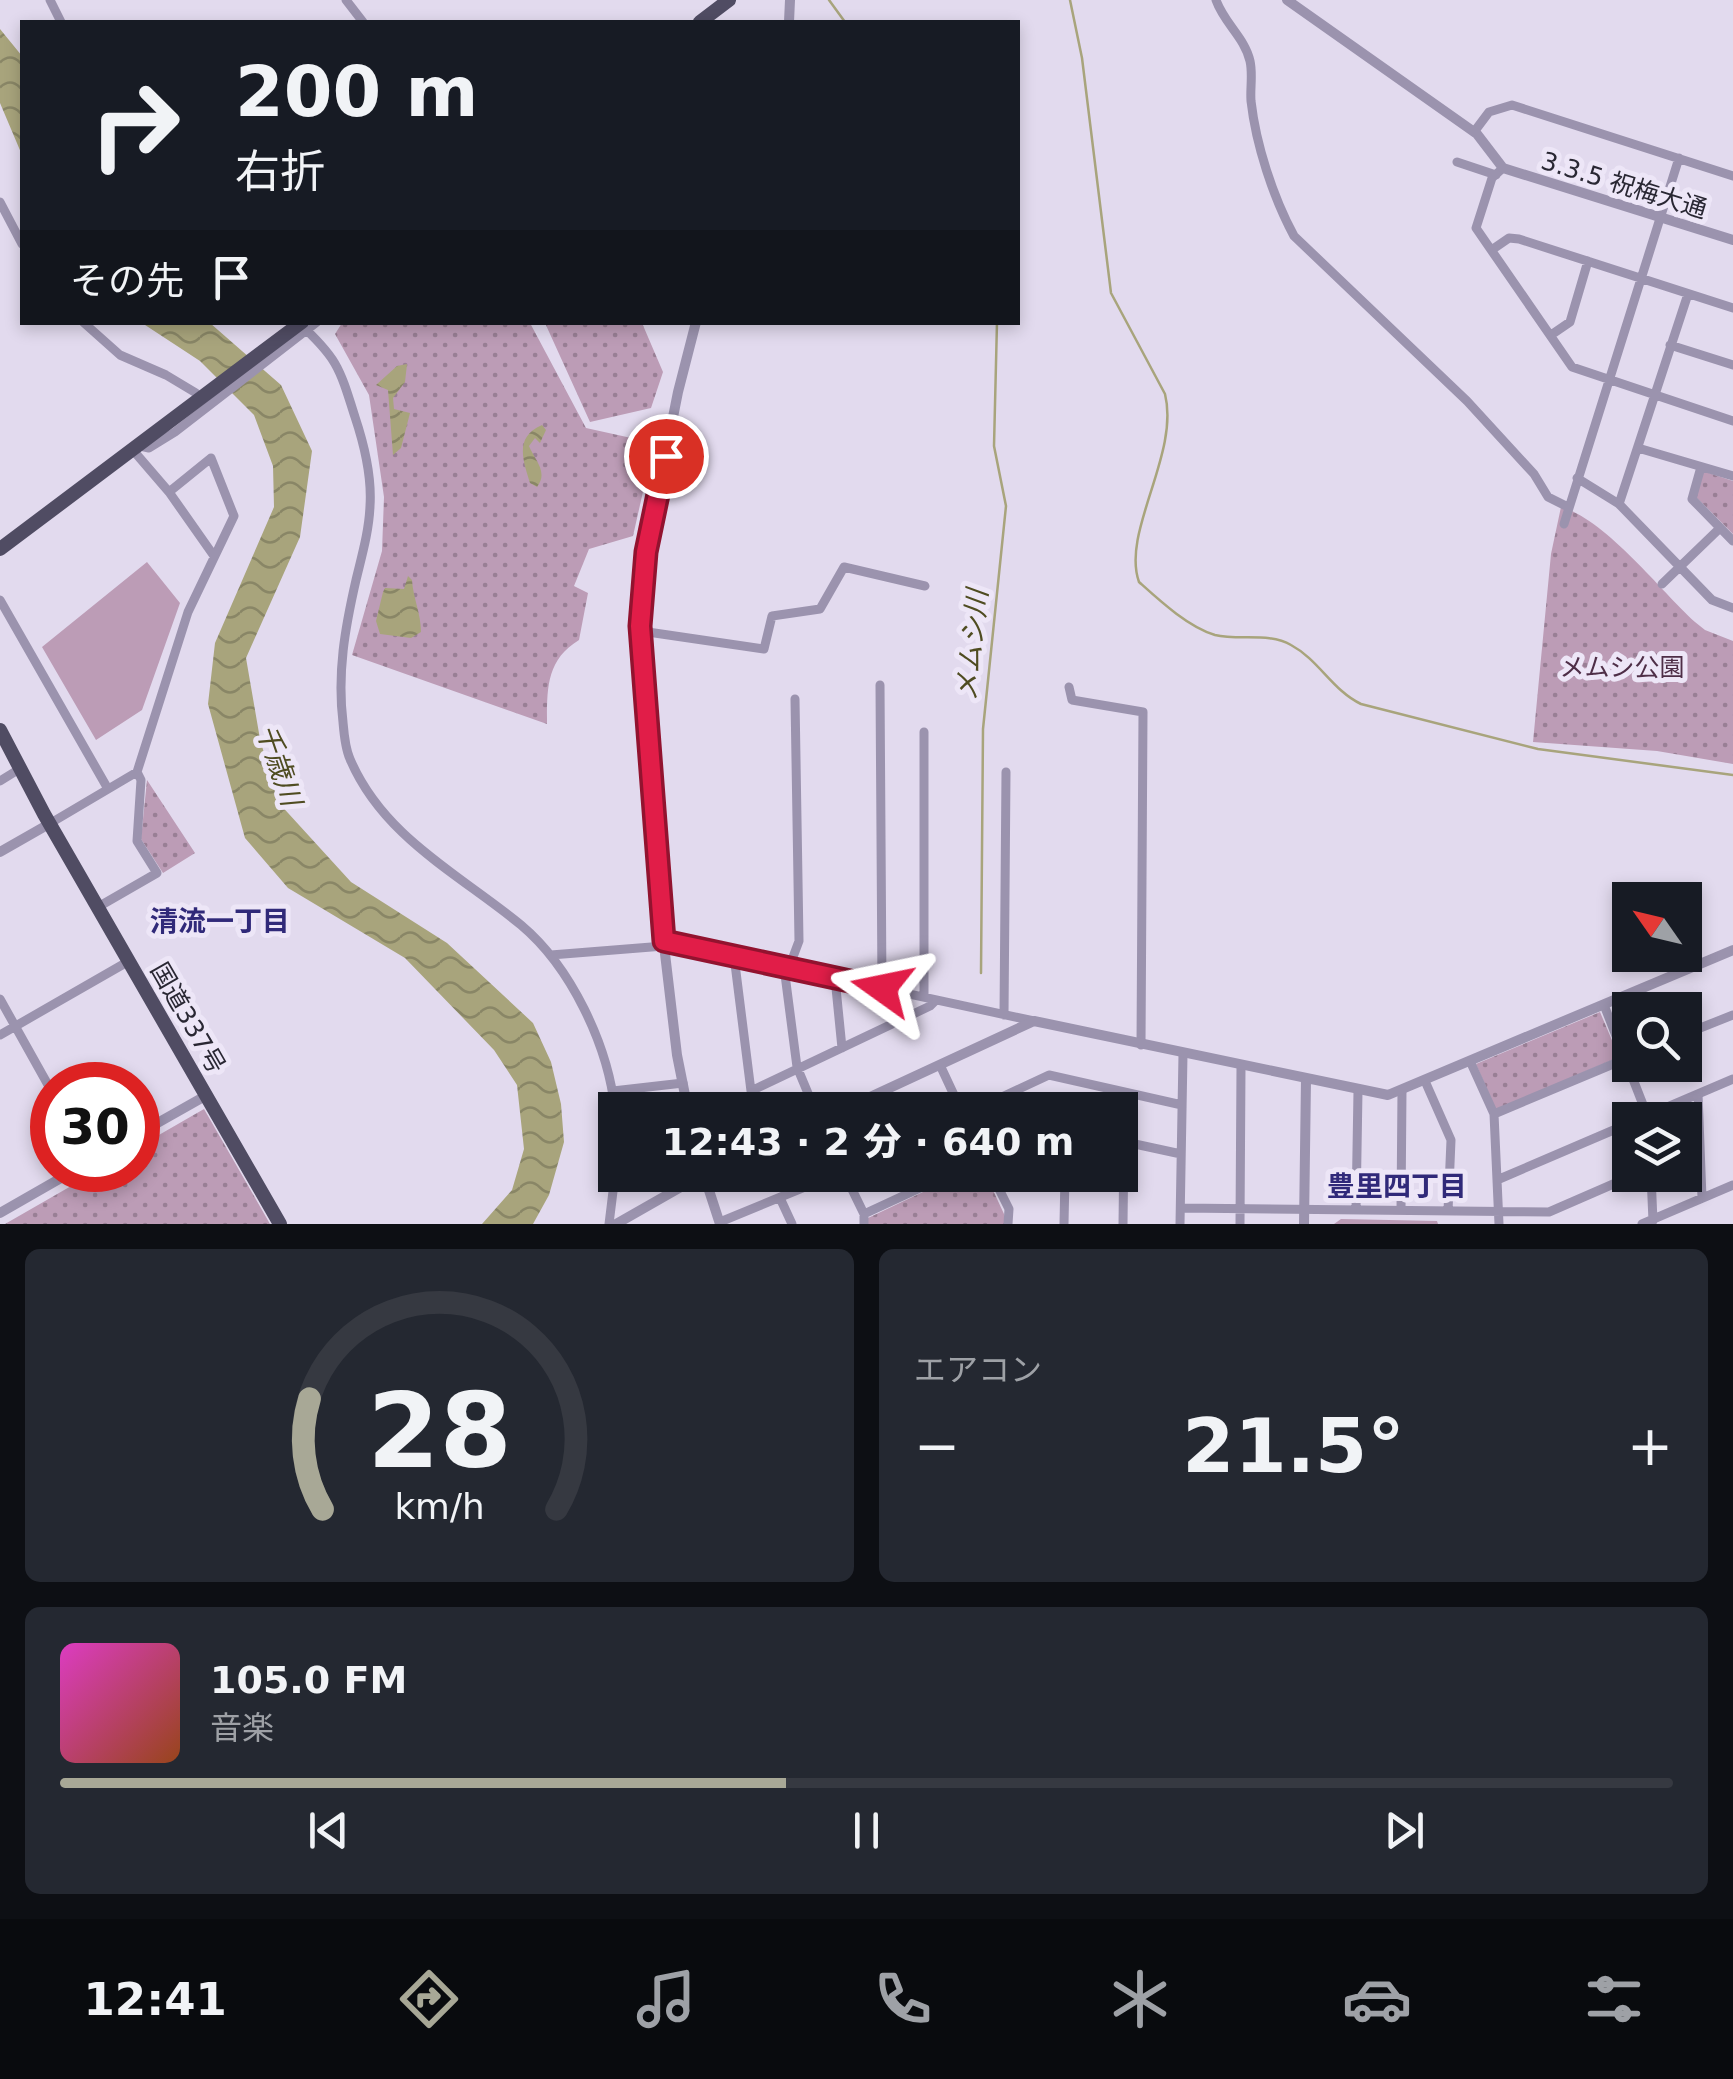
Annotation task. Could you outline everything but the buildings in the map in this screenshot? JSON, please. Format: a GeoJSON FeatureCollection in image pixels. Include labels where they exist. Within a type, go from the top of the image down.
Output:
{"type":"FeatureCollection","features":[{"type":"Feature","properties":{"kind":"highway"},"geometry":{"type":"LineString","coordinates":[[703,20],[730,0]]}},
{"type":"Feature","properties":{"kind":"highway"},"geometry":{"type":"LineString","coordinates":[[0,550],[195,404],[281,345],[302,325]]}},
{"type":"Feature","properties":{"kind":"highway","name":"国道337号"},"geometry":{"type":"LineString","coordinates":[[0,730],[280,1224]]}},
{"type":"Feature","properties":{"kind":"street"},"geometry":{"type":"LineString","coordinates":[[346,0],[361,20]]}},
{"type":"Feature","properties":{"kind":"street"},"geometry":{"type":"LineString","coordinates":[[1216,0],[1251,64],[1255,118],[1283,215],[1294,236],[1304,250],[1467,401],[1534,474],[1548,497],[1568,507]]}},
{"type":"Feature","properties":{"kind":"street"},"geometry":{"type":"LineString","coordinates":[[1287,0],[1474,132],[1499,172]]}},
{"type":"Feature","properties":{"kind":"street"},"geometry":{"type":"LineString","coordinates":[[1474,132],[1489,112],[1512,104],[1733,176]]}},
{"type":"Feature","properties":{"kind":"street"},"geometry":{"type":"LineString","coordinates":[[1564,524],[1678,158]]}},
{"type":"Feature","properties":{"kind":"street"},"geometry":{"type":"LineString","coordinates":[[1457,162],[1499,172]]}},
{"type":"Feature","properties":{"kind":"street"},"geometry":{"type":"LineString","coordinates":[[1499,172],[1476,228],[1572,368],[1733,421]]}},
{"type":"Feature","properties":{"kind":"street","name":"3.3.5 祝梅大通"},"geometry":{"type":"LineString","coordinates":[[1499,172],[1733,240]]}},
{"type":"Feature","properties":{"kind":"street"},"geometry":{"type":"LineString","coordinates":[[0,202],[20,240]]}},
{"type":"Feature","properties":{"kind":"street"},"geometry":{"type":"LineString","coordinates":[[1493,248],[1510,238],[1519,238],[1733,308]]}},
{"type":"Feature","properties":{"kind":"street"},"geometry":{"type":"LineString","coordinates":[[1551,336],[1570,322],[1588,261]]}},
{"type":"Feature","properties":{"kind":"street"},"geometry":{"type":"LineString","coordinates":[[1619,504],[1688,294]]}},
{"type":"Feature","properties":{"kind":"street"},"geometry":{"type":"LineString","coordinates":[[87,325],[120,355],[166,374],[195,404]]}},
{"type":"Feature","properties":{"kind":"street"},"geometry":{"type":"LineString","coordinates":[[302,325],[338,364],[360,435],[371,504],[340,667],[348,756],[377,805],[401,834],[524,928],[551,955],[590,1024],[613,1091],[682,1083]]}},
{"type":"Feature","properties":{"kind":"street"},"geometry":{"type":"LineString","coordinates":[[684,1092],[664,943],[640,631],[646,552],[695,325]]}},
{"type":"Feature","properties":{"kind":"street"},"geometry":{"type":"LineString","coordinates":[[1670,345],[1733,365]]}},
{"type":"Feature","properties":{"kind":"street"},"geometry":{"type":"LineString","coordinates":[[136,448],[214,556]]}},
{"type":"Feature","properties":{"kind":"street"},"geometry":{"type":"LineString","coordinates":[[1638,448],[1733,476]]}},
{"type":"Feature","properties":{"kind":"street"},"geometry":{"type":"LineString","coordinates":[[0,852],[137,772],[180,634],[234,516],[211,458],[169,492]]}},
{"type":"Feature","properties":{"kind":"street"},"geometry":{"type":"LineString","coordinates":[[1701,467],[1692,499],[1733,542]]}},
{"type":"Feature","properties":{"kind":"street"},"geometry":{"type":"LineString","coordinates":[[1577,478],[1619,504],[1712,600],[1733,608]]}},
{"type":"Feature","properties":{"kind":"street"},"geometry":{"type":"LineString","coordinates":[[1662,584],[1720,528]]}},
{"type":"Feature","properties":{"kind":"street"},"geometry":{"type":"LineString","coordinates":[[640,631],[764,649],[772,616],[820,610],[844,567],[926,586]]}},
{"type":"Feature","properties":{"kind":"street"},"geometry":{"type":"LineString","coordinates":[[0,600],[108,789]]}},
{"type":"Feature","properties":{"kind":"street"},"geometry":{"type":"LineString","coordinates":[[880,685],[882,988]]}},
{"type":"Feature","properties":{"kind":"street"},"geometry":{"type":"LineString","coordinates":[[1070,687],[1072,700],[1143,712],[1141,1045]]}},
{"type":"Feature","properties":{"kind":"street"},"geometry":{"type":"LineString","coordinates":[[784,967],[794,957],[799,941],[795,699]]}},
{"type":"Feature","properties":{"kind":"street"},"geometry":{"type":"LineString","coordinates":[[924,732],[924,998]]}},
{"type":"Feature","properties":{"kind":"street"},"geometry":{"type":"LineString","coordinates":[[0,780],[22,768]]}},
{"type":"Feature","properties":{"kind":"street"},"geometry":{"type":"LineString","coordinates":[[98,907],[157,873],[137,841],[141,780],[137,772]]}},
{"type":"Feature","properties":{"kind":"street"},"geometry":{"type":"LineString","coordinates":[[1004,1015],[1006,772]]}},
{"type":"Feature","properties":{"kind":"street"},"geometry":{"type":"LineString","coordinates":[[551,955],[664,943],[1388,1095],[1733,950]]}},
{"type":"Feature","properties":{"kind":"street"},"geometry":{"type":"LineString","coordinates":[[734,956],[751,1092],[936,1000]]}},
{"type":"Feature","properties":{"kind":"street"},"geometry":{"type":"LineString","coordinates":[[0,1035],[129,961]]}},
{"type":"Feature","properties":{"kind":"street"},"geometry":{"type":"LineString","coordinates":[[784,967],[798,1069],[808,1092]]}},
{"type":"Feature","properties":{"kind":"street"},"geometry":{"type":"LineString","coordinates":[[834,978],[842,1048]]}},
{"type":"Feature","properties":{"kind":"street"},"geometry":{"type":"LineString","coordinates":[[0,999],[36,1062]]}},
{"type":"Feature","properties":{"kind":"street"},"geometry":{"type":"LineString","coordinates":[[1604,1006],[1612,1023]]}},
{"type":"Feature","properties":{"kind":"street"},"geometry":{"type":"LineString","coordinates":[[1702,1027],[1733,1015]]}},
{"type":"Feature","properties":{"kind":"street"},"geometry":{"type":"LineString","coordinates":[[881,1092],[1034,1021]]}},
{"type":"Feature","properties":{"kind":"street"},"geometry":{"type":"LineString","coordinates":[[1180,1224],[1183,1054]]}},
{"type":"Feature","properties":{"kind":"street"},"geometry":{"type":"LineString","coordinates":[[1470,1061],[1494,1114],[1500,1224]]}},
{"type":"Feature","properties":{"kind":"street"},"geometry":{"type":"LineString","coordinates":[[940,1065],[953,1092]]}},
{"type":"Feature","properties":{"kind":"street"},"geometry":{"type":"LineString","coordinates":[[1494,1114],[1612,1065]]}},
{"type":"Feature","properties":{"kind":"street"},"geometry":{"type":"LineString","coordinates":[[1240,1224],[1241,1067]]}},
{"type":"Feature","properties":{"kind":"street"},"geometry":{"type":"LineString","coordinates":[[1013,1092],[1049,1075],[1127,1092]]}},
{"type":"Feature","properties":{"kind":"street"},"geometry":{"type":"LineString","coordinates":[[1304,1224],[1306,1079]]}},
{"type":"Feature","properties":{"kind":"street"},"geometry":{"type":"LineString","coordinates":[[1682,1102],[1733,1079]]}},
{"type":"Feature","properties":{"kind":"street"},"geometry":{"type":"LineString","coordinates":[[1425,1081],[1451,1140],[1448,1211]]}},
{"type":"Feature","properties":{"kind":"street"},"geometry":{"type":"LineString","coordinates":[[1401,1210],[1402,1090]]}},
{"type":"Feature","properties":{"kind":"street"},"geometry":{"type":"LineString","coordinates":[[1356,1210],[1358,1091]]}},
{"type":"Feature","properties":{"kind":"street"},"geometry":{"type":"LineString","coordinates":[[1138,1094],[1182,1104]]}},
{"type":"Feature","properties":{"kind":"street"},"geometry":{"type":"LineString","coordinates":[[1698,1094],[1702,1198]]}},
{"type":"Feature","properties":{"kind":"street"},"geometry":{"type":"LineString","coordinates":[[160,1122],[207,1095]]}},
{"type":"Feature","properties":{"kind":"street"},"geometry":{"type":"LineString","coordinates":[[1496,1180],[1612,1131]]}},
{"type":"Feature","properties":{"kind":"street"},"geometry":{"type":"LineString","coordinates":[[1138,1144],[1182,1154]]}},
{"type":"Feature","properties":{"kind":"street"},"geometry":{"type":"LineString","coordinates":[[1180,1208],[1549,1212],[1612,1185]]}},
{"type":"Feature","properties":{"kind":"street"},"geometry":{"type":"LineString","coordinates":[[1642,1224],[1733,1185]]}},
{"type":"Feature","properties":{"kind":"street"},"geometry":{"type":"LineString","coordinates":[[0,1213],[37,1192]]}},
{"type":"Feature","properties":{"kind":"street"},"geometry":{"type":"LineString","coordinates":[[613,1224],[615,1192]]}},
{"type":"Feature","properties":{"kind":"street"},"geometry":{"type":"LineString","coordinates":[[613,1224],[673,1192]]}},
{"type":"Feature","properties":{"kind":"street"},"geometry":{"type":"LineString","coordinates":[[709,1192],[720,1223],[794,1192]]}},
{"type":"Feature","properties":{"kind":"street"},"geometry":{"type":"LineString","coordinates":[[853,1192],[864,1219],[916,1192]]}},
{"type":"Feature","properties":{"kind":"street"},"geometry":{"type":"LineString","coordinates":[[1000,1192],[1009,1209],[1008,1224]]}},
{"type":"Feature","properties":{"kind":"street"},"geometry":{"type":"LineString","coordinates":[[1064,1224],[1065,1192]]}},
{"type":"Feature","properties":{"kind":"street"},"geometry":{"type":"LineString","coordinates":[[1123,1192],[1123,1224]]}},
{"type":"Feature","properties":{"kind":"street"},"geometry":{"type":"LineString","coordinates":[[1652,1192],[1653,1222]]}},
{"type":"Feature","properties":{"kind":"street"},"geometry":{"type":"LineString","coordinates":[[780,1198],[792,1224]]}},
{"type":"Feature","properties":{"kind":"street"},"geometry":{"type":"LineString","coordinates":[[639,1211],[644,1224]]}},
{"type":"Feature","properties":{"kind":"green space"},"geometry":{"type":"Polygon","coordinates":[[[341,325],[531,325],[586,428],[654,443],[633,536],[589,549],[574,586],[588,593],[579,640],[554,666],[548,687],[547,724],[352,655],[382,551],[384,497],[369,395],[335,334],[341,325]]]}},
{"type":"Feature","properties":{"kind":"green space"},"geometry":{"type":"Polygon","coordinates":[[[546,325],[643,325],[663,372],[651,408],[590,422],[546,325]]]}},
{"type":"Feature","properties":{"kind":"green space"},"geometry":{"type":"Polygon","coordinates":[[[1703,471],[1733,481],[1733,534],[1696,497],[1703,471]]]}},
{"type":"Feature","properties":{"kind":"green space","name":"メムシ公園"},"geometry":{"type":"Polygon","coordinates":[[[1561,507],[1578,514],[1614,540],[1705,630],[1733,641],[1733,764],[1657,751],[1533,742],[1551,554],[1561,507]]]}},
{"type":"Feature","properties":{"kind":"green space"},"geometry":{"type":"Polygon","coordinates":[[[147,562],[180,603],[142,710],[96,740],[42,647],[147,562]]]}},
{"type":"Feature","properties":{"kind":"green space"},"geometry":{"type":"Polygon","coordinates":[[[147,780],[195,853],[163,873],[141,839],[147,780]]]}},
{"type":"Feature","properties":{"kind":"green space"},"geometry":{"type":"Polygon","coordinates":[[[1600,1012],[1612,1040],[1612,1060],[1496,1110],[1476,1064],[1600,1012]]]}},
{"type":"Feature","properties":{"kind":"green space"},"geometry":{"type":"Polygon","coordinates":[[[204,1109],[270,1224],[5,1224],[61,1192],[160,1192],[160,1134],[204,1109]]]}},
{"type":"Feature","properties":{"kind":"green space"},"geometry":{"type":"Polygon","coordinates":[[[923,1192],[994,1192],[1004,1214],[1004,1224],[868,1224],[868,1218],[923,1192]]]}},
{"type":"Feature","properties":{"kind":"green space"},"geometry":{"type":"Polygon","coordinates":[[[1341,1219],[1437,1221],[1438,1224],[1334,1224],[1341,1219]]]}},
{"type":"Feature","properties":{"kind":"water"},"geometry":{"type":"Polygon","coordinates":[[[0,29],[20,54],[20,150],[0,103],[0,29]]]}},
{"type":"Feature","properties":{"kind":"water"},"geometry":{"type":"Polygon","coordinates":[[[145,325],[212,325],[281,385],[312,451],[300,537],[246,658],[260,739],[278,802],[351,882],[447,943],[533,1023],[551,1062],[561,1104],[564,1142],[549,1195],[533,1224],[482,1224],[512,1190],[524,1149],[517,1085],[494,1050],[405,958],[288,888],[245,838],[208,704],[215,643],[274,507],[273,466],[254,415],[200,361],[145,325]]]}},
{"type":"Feature","properties":{"kind":"water"},"geometry":{"type":"Polygon","coordinates":[[[407,364],[405,382],[393,398],[394,409],[410,413],[401,448],[393,455],[388,390],[376,385],[397,366],[407,364]]]}},
{"type":"Feature","properties":{"kind":"water"},"geometry":{"type":"Polygon","coordinates":[[[542,425],[546,430],[540,443],[535,438],[529,446],[542,476],[537,487],[530,483],[523,450],[527,436],[542,425]]]}},
{"type":"Feature","properties":{"kind":"water"},"geometry":{"type":"Polygon","coordinates":[[[408,576],[421,632],[411,638],[380,634],[376,621],[383,592],[385,588],[404,589],[408,576]]]}},
{"type":"Feature","properties":{"kind":"waterway","name":"メムシ川"},"geometry":{"type":"LineString","coordinates":[[829,0],[844,20]]}},
{"type":"Feature","properties":{"kind":"waterway"},"geometry":{"type":"LineString","coordinates":[[1070,0],[1082,58],[1111,293],[1165,394],[1165,442],[1138,540],[1139,582],[1174,612],[1205,631],[1224,637],[1273,639],[1291,645],[1361,704],[1538,749],[1733,775]]}},
{"type":"Feature","properties":{"kind":"waterway","name":"メムシ川"},"geometry":{"type":"LineString","coordinates":[[981,973],[983,729],[1006,506],[994,446],[997,325]]}},
{"type":"Feature","properties":{"kind":"district","name":"清流一丁目"},"geometry":{"type":"Point","coordinates":[220,921]}},
{"type":"Feature","properties":{"kind":"district","name":"豊里四丁目"},"geometry":{"type":"Point","coordinates":[1397,1186]}},
{"type":"Feature","properties":{"kind":"route"},"geometry":{"type":"LineString","coordinates":[[666,456],[646,552],[640,626],[664,941],[882,988]]}},
{"type":"Feature","properties":{"kind":"water label","name":"千歳川"},"geometry":{"type":"Point","coordinates":[279,765]}}]}
